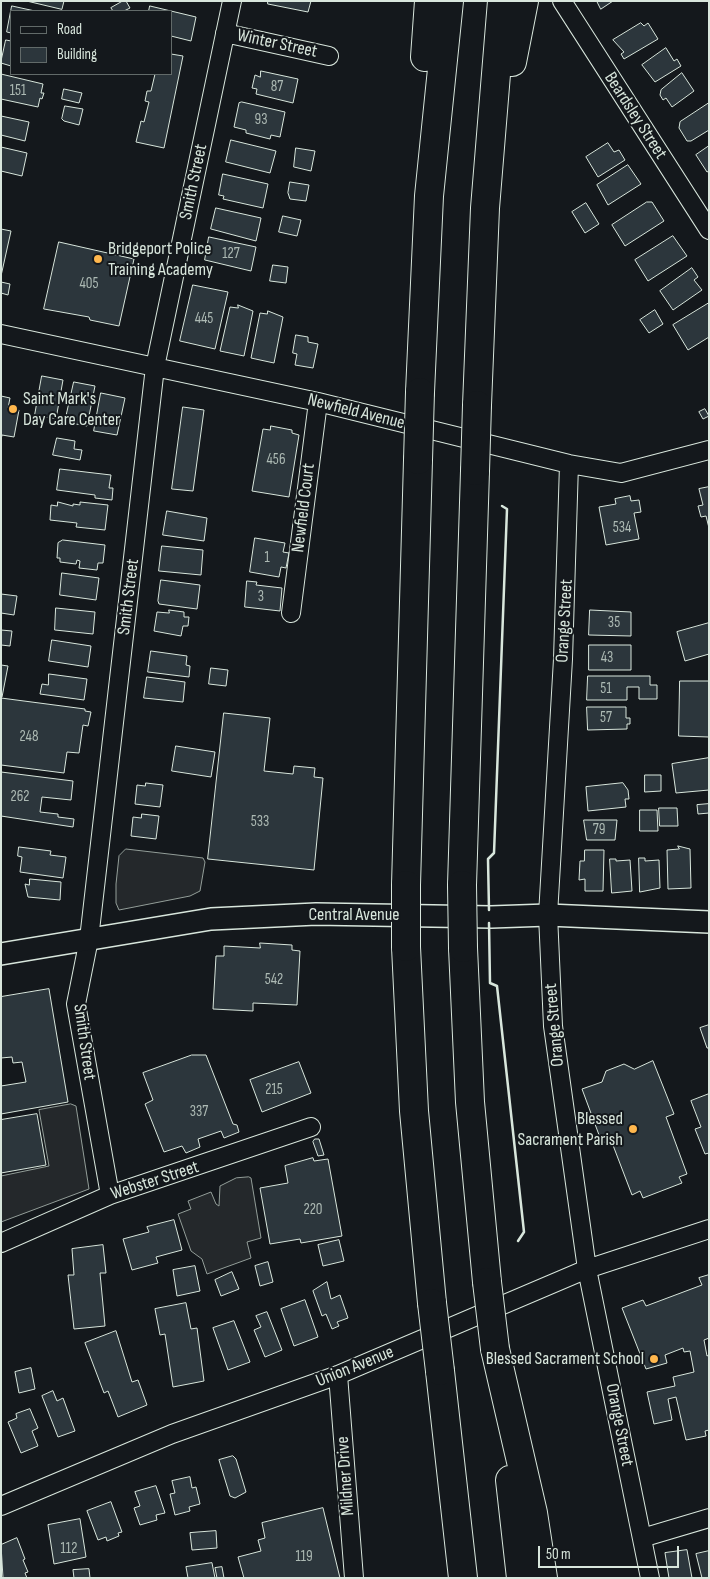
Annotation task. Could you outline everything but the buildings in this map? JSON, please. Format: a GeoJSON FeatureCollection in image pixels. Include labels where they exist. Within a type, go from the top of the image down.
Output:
{"type":"FeatureCollection","features":[{"type":"Feature","properties":{"kind":"highway"},"geometry":{"type":"LineString","coordinates":[[422,338],[423,96],[428,1]]}},
{"type":"Feature","properties":{"kind":"highway"},"geometry":{"type":"LineString","coordinates":[[449,1],[432,156],[422,338],[406,885],[406,947],[414,1111],[432,1303],[463,1578]]}},
{"type":"Feature","properties":{"kind":"highway"},"geometry":{"type":"LineString","coordinates":[[516,2],[485,208],[462,885],[470,1102],[487,1282],[521,1578]]}},
{"type":"Feature","properties":{"kind":"highway"},"geometry":{"type":"LineString","coordinates":[[495,1349],[533,1513],[543,1578]]}},
{"type":"Feature","properties":{"kind":"highway"},"geometry":{"type":"LineString","coordinates":[[440,1371],[450,1578]]}},
{"type":"Feature","properties":{"kind":"street","name":"Smith Street"},"geometry":{"type":"LineString","coordinates":[[110,1194],[76,1004],[89,939],[155,367],[232,1]]}},
{"type":"Feature","properties":{"kind":"street","name":"Beardsley Street"},"geometry":{"type":"LineString","coordinates":[[562,1],[709,230]]}},
{"type":"Feature","properties":{"kind":"street","name":"Winter Street"},"geometry":{"type":"LineString","coordinates":[[225,33],[329,56]]}},
{"type":"Feature","properties":{"kind":"street","name":"Newfield Avenue"},"geometry":{"type":"LineString","coordinates":[[1,334],[318,402],[569,464],[621,473],[709,450]]}},
{"type":"Feature","properties":{"kind":"street","name":"Newfield Court"},"geometry":{"type":"LineString","coordinates":[[291,613],[318,402]]}},
{"type":"Feature","properties":{"kind":"street","name":"Orange Street"},"geometry":{"type":"LineString","coordinates":[[569,464],[563,659],[548,915],[553,1026],[587,1269],[650,1578]]}},
{"type":"Feature","properties":{"kind":"street","name":"Central Avenue"},"geometry":{"type":"LineString","coordinates":[[1,954],[211,918],[316,914],[491,917],[548,915],[709,922]]}},
{"type":"Feature","properties":{"kind":"street","name":"Webster Street"},"geometry":{"type":"LineString","coordinates":[[1,1242],[110,1194],[312,1127]]}},
{"type":"Feature","properties":{"kind":"street","name":"Union Avenue"},"geometry":{"type":"LineString","coordinates":[[1,1506],[172,1434],[338,1375],[587,1269],[709,1229]]}},
{"type":"Feature","properties":{"kind":"street","name":"Mildner Drive"},"geometry":{"type":"LineString","coordinates":[[338,1375],[354,1578]]}},
{"type":"Feature","properties":{"kind":"street"},"geometry":{"type":"LineString","coordinates":[[642,1538],[709,1518]]}},
{"type":"Feature","properties":{"kind":"shaded area"},"geometry":{"type":"Polygon","coordinates":[[[126,849],[203,858],[205,862],[200,891],[190,896],[119,910],[116,903],[116,884],[119,856],[126,849]]]}},
{"type":"Feature","properties":{"kind":"shaded area"},"geometry":{"type":"Polygon","coordinates":[[[71,1104],[76,1106],[89,1189],[1,1222],[1,1176],[49,1166],[39,1110],[71,1104]]]}},
{"type":"Feature","properties":{"kind":"shaded area"},"geometry":{"type":"Polygon","coordinates":[[[236,1178],[251,1178],[261,1238],[247,1242],[251,1258],[207,1274],[202,1259],[191,1251],[178,1214],[191,1209],[188,1201],[211,1192],[216,1204],[219,1206],[220,1186],[236,1178]]]}},
{"type":"Feature","properties":{"kind":"wall"},"geometry":{"type":"LineString","coordinates":[[489,910],[488,859],[494,853],[507,509],[502,506]]}},
{"type":"Feature","properties":{"kind":"wall"},"geometry":{"type":"LineString","coordinates":[[489,923],[490,983],[497,986],[524,1232],[518,1241]]}},
{"type":"Feature","properties":{"kind":"place","name":"Bridgeport Police Training Academy"},"geometry":{"type":"Point","coordinates":[98,259]}},
{"type":"Feature","properties":{"kind":"place","name":"Saint Mark's Day Care Center"},"geometry":{"type":"Point","coordinates":[13,409]}},
{"type":"Feature","properties":{"kind":"place","name":"Blessed Sacrament Parish"},"geometry":{"type":"Point","coordinates":[633,1129]}},
{"type":"Feature","properties":{"kind":"place","name":"Blessed Sacrament School"},"geometry":{"type":"Point","coordinates":[654,1359]}}]}
